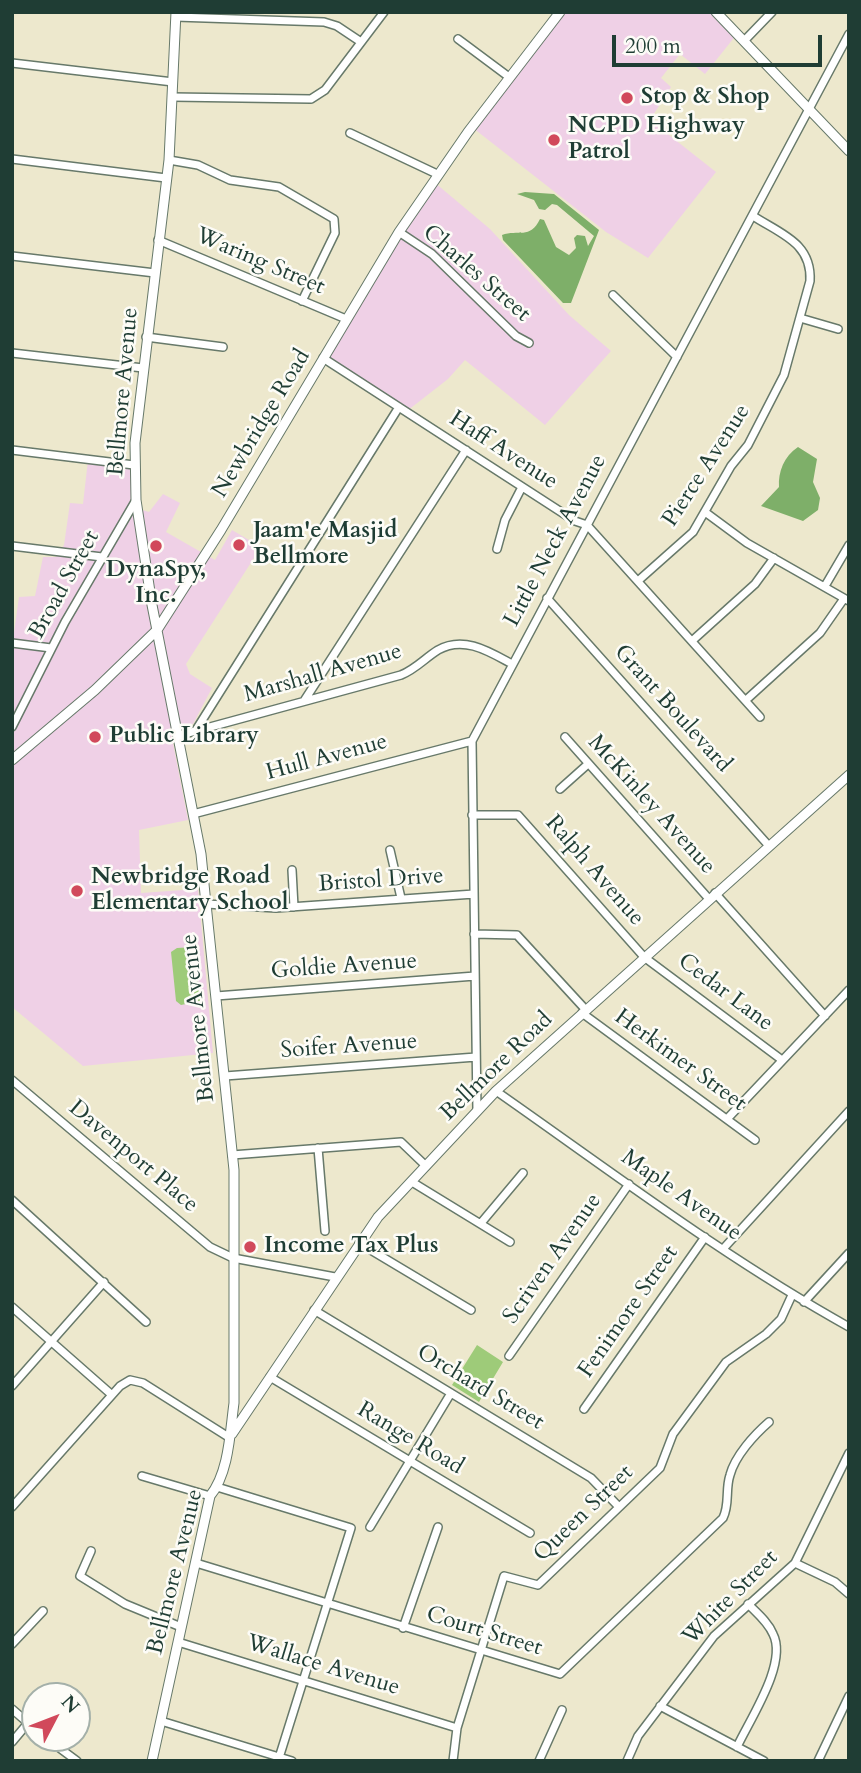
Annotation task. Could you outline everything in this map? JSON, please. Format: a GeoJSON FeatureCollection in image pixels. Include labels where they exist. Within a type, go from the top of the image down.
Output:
{"type":"FeatureCollection","features":[{"type":"Feature","properties":{"kind":"main road","name":"Newbridge Road"},"geometry":{"type":"LineString","coordinates":[[12,760],[95,690],[157,630],[221,530],[399,232],[437,174],[560,12]]}},
{"type":"Feature","properties":{"kind":"main road"},"geometry":{"type":"LineString","coordinates":[[716,12],[849,150]]}},
{"type":"Feature","properties":{"kind":"main road","name":"Bellmore Avenue"},"geometry":{"type":"LineString","coordinates":[[152,1761],[210,1496],[217,1487],[230,1438],[234,1403],[232,1155],[225,1076],[193,814],[135,500],[134,465],[146,337],[169,160],[176,15]]}},
{"type":"Feature","properties":{"kind":"main road","name":"Bellmore Road"},"geometry":{"type":"LineString","coordinates":[[230,1438],[335,1277],[378,1217],[496,1091],[849,775]]}},
{"type":"Feature","properties":{"kind":"street"},"geometry":{"type":"LineString","coordinates":[[172,97],[311,99],[325,90],[384,12]]}},
{"type":"Feature","properties":{"kind":"street"},"geometry":{"type":"LineString","coordinates":[[744,41],[772,12]]}},
{"type":"Feature","properties":{"kind":"street","name":"Bellmore Avenue"},"geometry":{"type":"LineString","coordinates":[[176,15],[324,22],[337,26],[361,42]]}},
{"type":"Feature","properties":{"kind":"street","name":"Little Neck Avenue"},"geometry":{"type":"LineString","coordinates":[[477,1111],[472,741],[849,34]]}},
{"type":"Feature","properties":{"kind":"street"},"geometry":{"type":"LineString","coordinates":[[458,39],[509,77]]}},
{"type":"Feature","properties":{"kind":"street"},"geometry":{"type":"LineString","coordinates":[[12,63],[173,82]]}},
{"type":"Feature","properties":{"kind":"street"},"geometry":{"type":"LineString","coordinates":[[350,133],[437,174]]}},
{"type":"Feature","properties":{"kind":"street"},"geometry":{"type":"LineString","coordinates":[[12,159],[166,178]]}},
{"type":"Feature","properties":{"kind":"street"},"geometry":{"type":"LineString","coordinates":[[169,160],[198,165],[230,180],[279,187],[334,219],[335,233],[302,301]]}},
{"type":"Feature","properties":{"kind":"street","name":"Pierce Avenue"},"geometry":{"type":"LineString","coordinates":[[639,580],[693,532],[731,466],[748,445],[784,375],[810,281],[808,259],[800,247],[753,216]]}},
{"type":"Feature","properties":{"kind":"street","name":"Charles Street"},"geometry":{"type":"LineString","coordinates":[[399,232],[432,254],[516,336],[529,343]]}},
{"type":"Feature","properties":{"kind":"street","name":"Waring Street"},"geometry":{"type":"LineString","coordinates":[[158,240],[346,319]]}},
{"type":"Feature","properties":{"kind":"street"},"geometry":{"type":"LineString","coordinates":[[12,256],[155,273]]}},
{"type":"Feature","properties":{"kind":"street"},"geometry":{"type":"LineString","coordinates":[[613,295],[677,357]]}},
{"type":"Feature","properties":{"kind":"street"},"geometry":{"type":"LineString","coordinates":[[800,318],[838,329]]}},
{"type":"Feature","properties":{"kind":"street"},"geometry":{"type":"LineString","coordinates":[[146,337],[223,347]]}},
{"type":"Feature","properties":{"kind":"street"},"geometry":{"type":"LineString","coordinates":[[12,353],[143,368]]}},
{"type":"Feature","properties":{"kind":"street","name":"Haff Avenue"},"geometry":{"type":"LineString","coordinates":[[323,358],[575,522],[587,525],[760,717]]}},
{"type":"Feature","properties":{"kind":"street"},"geometry":{"type":"LineString","coordinates":[[196,730],[399,407]]}},
{"type":"Feature","properties":{"kind":"street"},"geometry":{"type":"LineString","coordinates":[[12,450],[134,465]]}},
{"type":"Feature","properties":{"kind":"street"},"geometry":{"type":"LineString","coordinates":[[304,701],[466,450]]}},
{"type":"Feature","properties":{"kind":"street"},"geometry":{"type":"LineString","coordinates":[[497,549],[505,520],[522,487]]}},
{"type":"Feature","properties":{"kind":"street","name":"Broad Street"},"geometry":{"type":"LineString","coordinates":[[12,727],[51,648],[135,500]]}},
{"type":"Feature","properties":{"kind":"street"},"geometry":{"type":"LineString","coordinates":[[705,512],[846,601],[820,633],[746,700]]}},
{"type":"Feature","properties":{"kind":"street"},"geometry":{"type":"LineString","coordinates":[[825,586],[849,545]]}},
{"type":"Feature","properties":{"kind":"street"},"geometry":{"type":"LineString","coordinates":[[12,546],[102,557]]}},
{"type":"Feature","properties":{"kind":"street"},"geometry":{"type":"LineString","coordinates":[[692,640],[755,584],[774,558]]}},
{"type":"Feature","properties":{"kind":"street","name":"Grant Boulevard"},"geometry":{"type":"LineString","coordinates":[[547,598],[769,846]]}},
{"type":"Feature","properties":{"kind":"street"},"geometry":{"type":"LineString","coordinates":[[12,643],[51,648]]}},
{"type":"Feature","properties":{"kind":"street","name":"Marshall Avenue"},"geometry":{"type":"LineString","coordinates":[[177,736],[401,675],[418,667],[438,650],[456,644],[478,647],[512,664]]}},
{"type":"Feature","properties":{"kind":"street","name":"McKinley Avenue"},"geometry":{"type":"LineString","coordinates":[[565,737],[824,1016]]}},
{"type":"Feature","properties":{"kind":"street","name":"Hull Avenue"},"geometry":{"type":"LineString","coordinates":[[193,814],[472,741]]}},
{"type":"Feature","properties":{"kind":"street"},"geometry":{"type":"LineString","coordinates":[[560,789],[588,764]]}},
{"type":"Feature","properties":{"kind":"street","name":"Ralph Avenue"},"geometry":{"type":"LineString","coordinates":[[472,815],[518,815],[644,957]]}},
{"type":"Feature","properties":{"kind":"street"},"geometry":{"type":"LineString","coordinates":[[390,850],[401,898]]}},
{"type":"Feature","properties":{"kind":"street"},"geometry":{"type":"LineString","coordinates":[[292,870],[294,906]]}},
{"type":"Feature","properties":{"kind":"street","name":"Bristol Drive"},"geometry":{"type":"LineString","coordinates":[[206,904],[294,906],[474,894]]}},
{"type":"Feature","properties":{"kind":"street","name":"Herkimer Street"},"geometry":{"type":"LineString","coordinates":[[474,934],[517,935],[584,1011],[755,1140]]}},
{"type":"Feature","properties":{"kind":"street","name":"Cedar Lane"},"geometry":{"type":"LineString","coordinates":[[644,957],[782,1060]]}},
{"type":"Feature","properties":{"kind":"street","name":"Goldie Avenue"},"geometry":{"type":"LineString","coordinates":[[216,996],[475,976]]}},
{"type":"Feature","properties":{"kind":"street"},"geometry":{"type":"LineString","coordinates":[[727,1119],[849,990]]}},
{"type":"Feature","properties":{"kind":"street","name":"Soifer Avenue"},"geometry":{"type":"LineString","coordinates":[[225,1076],[476,1057]]}},
{"type":"Feature","properties":{"kind":"street","name":"Davenport Place"},"geometry":{"type":"LineString","coordinates":[[12,1080],[211,1247],[233,1258],[335,1277]]}},
{"type":"Feature","properties":{"kind":"street","name":"Maple Avenue"},"geometry":{"type":"LineString","coordinates":[[496,1091],[705,1237],[792,1295],[849,1327]]}},
{"type":"Feature","properties":{"kind":"street"},"geometry":{"type":"LineString","coordinates":[[723,1249],[849,1111]]}},
{"type":"Feature","properties":{"kind":"street"},"geometry":{"type":"LineString","coordinates":[[232,1155],[401,1142],[426,1166]]}},
{"type":"Feature","properties":{"kind":"street"},"geometry":{"type":"LineString","coordinates":[[318,1149],[325,1231]]}},
{"type":"Feature","properties":{"kind":"street"},"geometry":{"type":"LineString","coordinates":[[481,1223],[523,1173]]}},
{"type":"Feature","properties":{"kind":"street"},"geometry":{"type":"LineString","coordinates":[[412,1182],[510,1242]]}},
{"type":"Feature","properties":{"kind":"street","name":"Scriven Avenue"},"geometry":{"type":"LineString","coordinates":[[509,1356],[629,1184]]}},
{"type":"Feature","properties":{"kind":"street"},"geometry":{"type":"LineString","coordinates":[[12,1200],[146,1322]]}},
{"type":"Feature","properties":{"kind":"street","name":"Fenimore Street"},"geometry":{"type":"LineString","coordinates":[[584,1409],[705,1237]]}},
{"type":"Feature","properties":{"kind":"street"},"geometry":{"type":"LineString","coordinates":[[359,1243],[471,1310]]}},
{"type":"Feature","properties":{"kind":"street"},"geometry":{"type":"LineString","coordinates":[[804,1302],[849,1253]]}},
{"type":"Feature","properties":{"kind":"street"},"geometry":{"type":"LineString","coordinates":[[12,1386],[104,1282]]}},
{"type":"Feature","properties":{"kind":"street","name":"Queen Street"},"geometry":{"type":"LineString","coordinates":[[453,1761],[457,1728],[504,1576],[538,1585],[660,1468],[673,1434],[726,1362],[766,1334],[781,1319],[792,1295]]}},
{"type":"Feature","properties":{"kind":"street"},"geometry":{"type":"LineString","coordinates":[[12,1307],[112,1395]]}},
{"type":"Feature","properties":{"kind":"street","name":"Orchard Street"},"geometry":{"type":"LineString","coordinates":[[314,1310],[591,1478],[620,1507]]}},
{"type":"Feature","properties":{"kind":"street","name":"Range Road"},"geometry":{"type":"LineString","coordinates":[[270,1377],[530,1533]]}},
{"type":"Feature","properties":{"kind":"street"},"geometry":{"type":"LineString","coordinates":[[12,1507],[120,1385],[130,1380],[143,1383],[230,1438]]}},
{"type":"Feature","properties":{"kind":"street"},"geometry":{"type":"LineString","coordinates":[[370,1527],[451,1393]]}},
{"type":"Feature","properties":{"kind":"street","name":"Court Street"},"geometry":{"type":"LineString","coordinates":[[196,1563],[560,1674],[723,1518],[728,1509],[730,1475],[753,1436],[769,1422]]}},
{"type":"Feature","properties":{"kind":"street","name":"White Street"},"geometry":{"type":"LineString","coordinates":[[627,1761],[638,1736],[714,1636],[795,1563],[849,1453]]}},
{"type":"Feature","properties":{"kind":"street"},"geometry":{"type":"LineString","coordinates":[[142,1476],[210,1496]]}},
{"type":"Feature","properties":{"kind":"street"},"geometry":{"type":"LineString","coordinates":[[217,1487],[351,1528],[279,1759]]}},
{"type":"Feature","properties":{"kind":"street"},"geometry":{"type":"LineString","coordinates":[[403,1628],[438,1527]]}},
{"type":"Feature","properties":{"kind":"street"},"geometry":{"type":"LineString","coordinates":[[91,1551],[80,1576],[125,1604],[181,1627]]}},
{"type":"Feature","properties":{"kind":"street"},"geometry":{"type":"LineString","coordinates":[[795,1563],[835,1582],[849,1594]]}},
{"type":"Feature","properties":{"kind":"street"},"geometry":{"type":"LineString","coordinates":[[737,1747],[775,1668],[778,1653],[775,1635],[748,1604]]}},
{"type":"Feature","properties":{"kind":"street"},"geometry":{"type":"LineString","coordinates":[[12,1644],[43,1611]]}},
{"type":"Feature","properties":{"kind":"street","name":"Wallace Avenue"},"geometry":{"type":"LineString","coordinates":[[178,1642],[457,1728]]}},
{"type":"Feature","properties":{"kind":"street"},"geometry":{"type":"LineString","coordinates":[[818,1761],[848,1700]]}},
{"type":"Feature","properties":{"kind":"street"},"geometry":{"type":"LineString","coordinates":[[660,1706],[764,1761]]}},
{"type":"Feature","properties":{"kind":"street"},"geometry":{"type":"LineString","coordinates":[[539,1761],[562,1710]]}},
{"type":"Feature","properties":{"kind":"street"},"geometry":{"type":"LineString","coordinates":[[161,1721],[292,1761]]}},
{"type":"Feature","properties":{"kind":"shaded area"},"geometry":{"type":"Polygon","coordinates":[[[561,12],[718,12],[737,34],[705,74],[680,54],[661,78],[671,87],[650,120],[716,172],[648,258],[606,232],[473,128],[561,12]]]}},
{"type":"Feature","properties":{"kind":"shaded area"},"geometry":{"type":"Polygon","coordinates":[[[434,182],[490,229],[569,315],[611,351],[545,425],[465,360],[448,379],[407,411],[325,358],[434,182]]]}},
{"type":"Feature","properties":{"kind":"shaded area"},"geometry":{"type":"Polygon","coordinates":[[[88,460],[133,467],[136,508],[149,512],[163,494],[180,503],[166,532],[215,560],[232,530],[261,547],[186,664],[190,674],[212,688],[193,724],[170,728],[188,820],[139,830],[141,893],[198,889],[213,1053],[83,1066],[12,1007],[12,647],[19,597],[35,596],[43,557],[56,557],[64,545],[70,503],[83,504],[88,460]]]}},
{"type":"Feature","properties":{"kind":"green space"},"geometry":{"type":"Polygon","coordinates":[[[517,194],[554,194],[599,230],[571,303],[563,303],[503,240],[502,235],[528,232],[540,219],[544,220],[556,247],[569,255],[576,248],[574,238],[577,235],[585,236],[588,246],[594,236],[557,205],[552,204],[545,210],[539,209],[534,200],[517,194]]]}},
{"type":"Feature","properties":{"kind":"green space"},"geometry":{"type":"Polygon","coordinates":[[[798,447],[817,459],[813,482],[820,498],[818,510],[803,521],[761,506],[779,487],[783,465],[798,447]]]}},
{"type":"Feature","properties":{"kind":"green space"},"geometry":{"type":"Polygon","coordinates":[[[194,947],[200,1001],[181,1005],[176,1001],[171,952],[177,948],[194,947]]]}},
{"type":"Feature","properties":{"kind":"green space"},"geometry":{"type":"Polygon","coordinates":[[[477,1345],[503,1362],[479,1402],[452,1385],[477,1345]]]}},
{"type":"Feature","properties":{"kind":"place","name":"Stop & Shop"},"geometry":{"type":"Point","coordinates":[627,98]}},
{"type":"Feature","properties":{"kind":"place","name":"NCPD Highway Patrol"},"geometry":{"type":"Point","coordinates":[554,140]}},
{"type":"Feature","properties":{"kind":"place","name":"Jaam'e Masjid Bellmore"},"geometry":{"type":"Point","coordinates":[239,545]}},
{"type":"Feature","properties":{"kind":"place","name":"DynaSpy, Inc."},"geometry":{"type":"Point","coordinates":[156,546]}},
{"type":"Feature","properties":{"kind":"place","name":"Public Library"},"geometry":{"type":"Point","coordinates":[95,737]}},
{"type":"Feature","properties":{"kind":"place","name":"Newbridge Road Elementary School"},"geometry":{"type":"Point","coordinates":[77,891]}},
{"type":"Feature","properties":{"kind":"place","name":"Income Tax Plus"},"geometry":{"type":"Point","coordinates":[250,1247]}}]}
